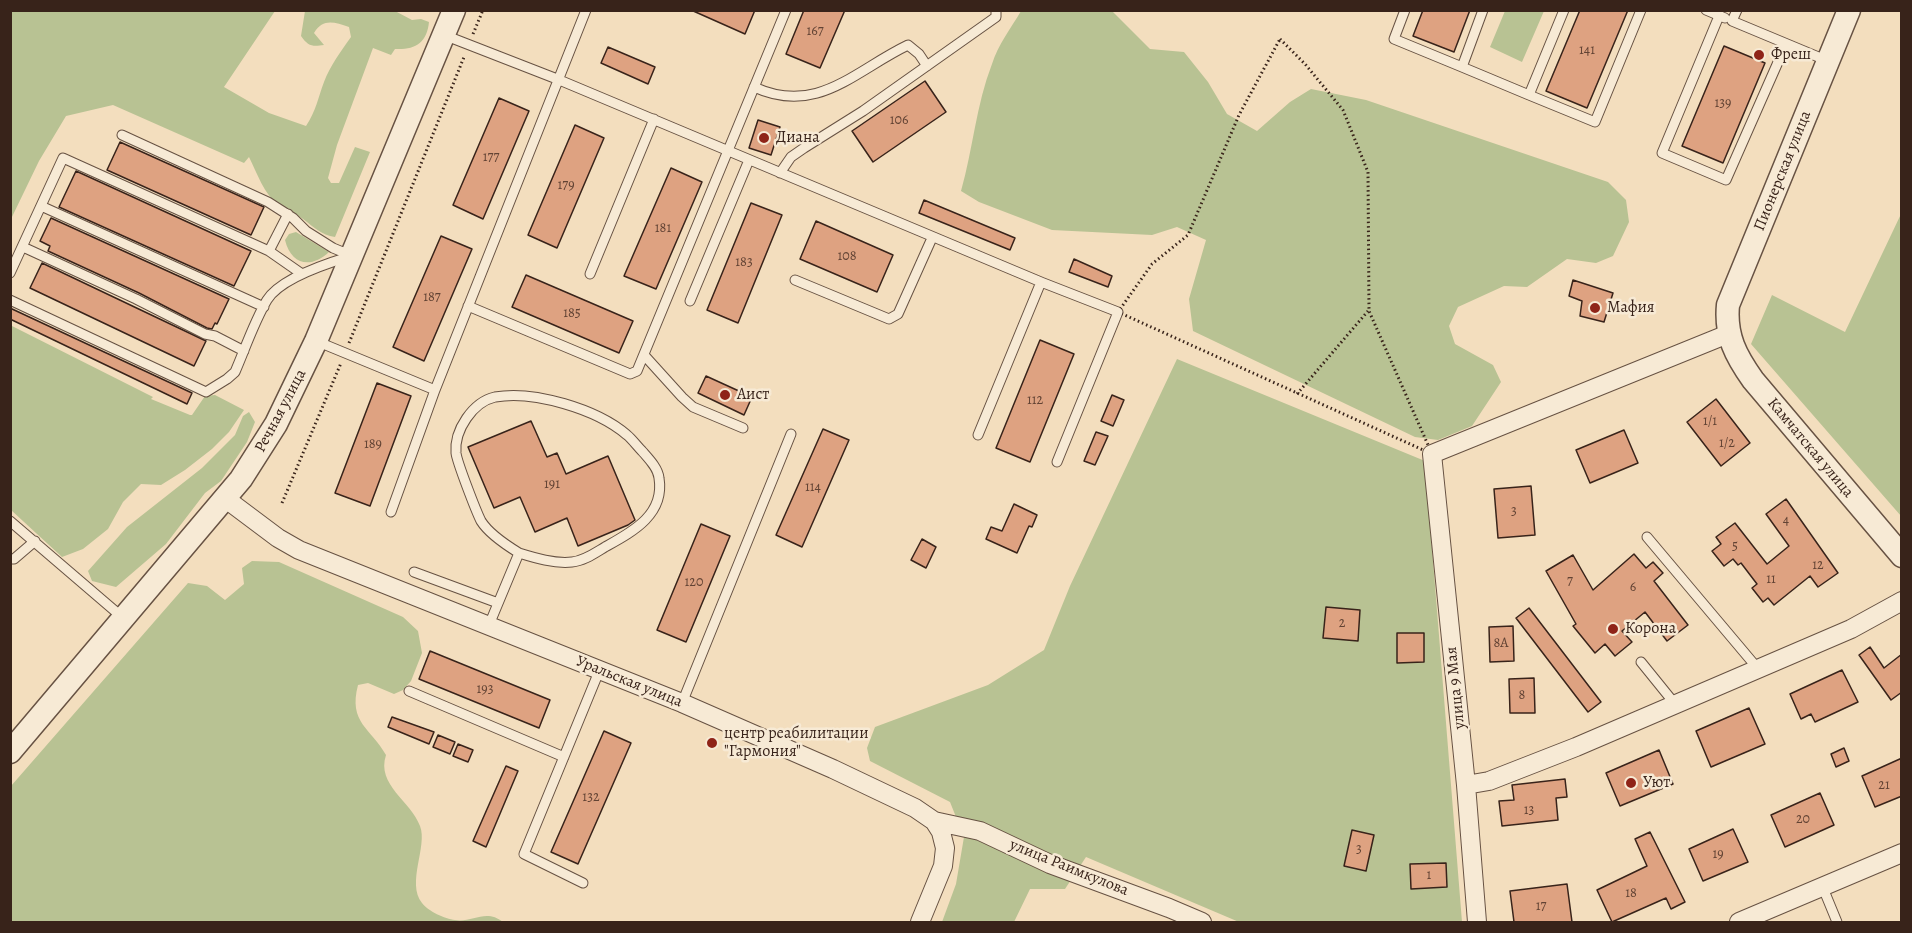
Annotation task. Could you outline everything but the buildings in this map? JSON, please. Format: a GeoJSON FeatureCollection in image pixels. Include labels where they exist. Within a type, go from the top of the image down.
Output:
{"type":"FeatureCollection","features":[{"type":"Feature","properties":{"kind":"street","name":"Речная улица"},"geometry":{"type":"LineString","coordinates":[[10,752],[226,499],[259,453],[316,341],[454,10]]}},
{"type":"Feature","properties":{"kind":"street","name":"Пионерская улица"},"geometry":{"type":"LineString","coordinates":[[1728,334],[1728,305],[1849,10]]}},
{"type":"Feature","properties":{"kind":"street"},"geometry":{"type":"LineString","coordinates":[[1432,454],[1728,334]]}},
{"type":"Feature","properties":{"kind":"street","name":"Камчатская улица"},"geometry":{"type":"LineString","coordinates":[[1728,334],[1742,365],[1753,380],[1902,556]]}},
{"type":"Feature","properties":{"kind":"street","name":"улица 9 Мая"},"geometry":{"type":"LineString","coordinates":[[1432,454],[1466,784],[1477,922]]}},
{"type":"Feature","properties":{"kind":"street","name":"Уральская улица"},"geometry":{"type":"LineString","coordinates":[[226,499],[298,550],[682,703],[900,800],[934,821]]}},
{"type":"Feature","properties":{"kind":"street"},"geometry":{"type":"LineString","coordinates":[[1466,784],[1489,781],[1508,774],[1759,670],[1851,629],[1902,601]]}},
{"type":"Feature","properties":{"kind":"street"},"geometry":{"type":"LineString","coordinates":[[920,922],[943,866],[945,848],[941,832],[934,821]]}},
{"type":"Feature","properties":{"kind":"street","name":"улица Раимкулова"},"geometry":{"type":"LineString","coordinates":[[934,821],[980,831],[1050,864],[1202,922]]}},
{"type":"Feature","properties":{"kind":"street"},"geometry":{"type":"LineString","coordinates":[[1739,922],[1902,853]]}},
{"type":"Feature","properties":{"kind":"lane"},"geometry":{"type":"LineString","coordinates":[[391,512],[435,390],[586,10]]}},
{"type":"Feature","properties":{"kind":"lane"},"geometry":{"type":"LineString","coordinates":[[468,306],[630,374],[636,371],[786,10]]}},
{"type":"Feature","properties":{"kind":"lane"},"geometry":{"type":"LineString","coordinates":[[780,173],[791,157],[829,134],[996,17],[996,10]]}},
{"type":"Feature","properties":{"kind":"lane"},"geometry":{"type":"LineString","coordinates":[[1405,10],[1394,39],[1595,122],[1641,10]]}},
{"type":"Feature","properties":{"kind":"lane"},"geometry":{"type":"LineString","coordinates":[[1462,67],[1483,10]]}},
{"type":"Feature","properties":{"kind":"lane"},"geometry":{"type":"LineString","coordinates":[[1529,95],[1564,10]]}},
{"type":"Feature","properties":{"kind":"lane"},"geometry":{"type":"LineString","coordinates":[[1706,10],[1828,61]]}},
{"type":"Feature","properties":{"kind":"lane"},"geometry":{"type":"LineString","coordinates":[[1732,21],[1737,10]]}},
{"type":"Feature","properties":{"kind":"lane"},"geometry":{"type":"LineString","coordinates":[[1719,16],[1662,153],[1726,180],[1786,44]]}},
{"type":"Feature","properties":{"kind":"lane"},"geometry":{"type":"LineString","coordinates":[[444,35],[557,79],[932,238],[1118,312],[1057,462]]}},
{"type":"Feature","properties":{"kind":"lane"},"geometry":{"type":"LineString","coordinates":[[754,87],[782,97],[804,97],[827,91],[886,55],[908,45],[919,54],[927,66]]}},
{"type":"Feature","properties":{"kind":"lane"},"geometry":{"type":"LineString","coordinates":[[590,274],[654,120]]}},
{"type":"Feature","properties":{"kind":"lane"},"geometry":{"type":"LineString","coordinates":[[122,135],[268,202],[288,214],[306,231],[333,248],[353,256]]}},
{"type":"Feature","properties":{"kind":"lane"},"geometry":{"type":"LineString","coordinates":[[10,273],[63,158],[268,251],[302,274]]}},
{"type":"Feature","properties":{"kind":"lane"},"geometry":{"type":"LineString","coordinates":[[690,301],[749,160]]}},
{"type":"Feature","properties":{"kind":"lane"},"geometry":{"type":"LineString","coordinates":[[41,206],[264,308]]}},
{"type":"Feature","properties":{"kind":"lane"},"geometry":{"type":"LineString","coordinates":[[268,251],[288,214]]}},
{"type":"Feature","properties":{"kind":"lane"},"geometry":{"type":"LineString","coordinates":[[795,280],[889,319],[898,314],[932,238]]}},
{"type":"Feature","properties":{"kind":"lane"},"geometry":{"type":"LineString","coordinates":[[23,247],[244,351]]}},
{"type":"Feature","properties":{"kind":"lane"},"geometry":{"type":"LineString","coordinates":[[10,300],[206,392],[235,372],[268,298],[278,289],[316,267],[353,256]]}},
{"type":"Feature","properties":{"kind":"lane"},"geometry":{"type":"LineString","coordinates":[[978,435],[1041,282]]}},
{"type":"Feature","properties":{"kind":"lane"},"geometry":{"type":"LineString","coordinates":[[316,341],[435,390]]}},
{"type":"Feature","properties":{"kind":"lane"},"geometry":{"type":"LineString","coordinates":[[644,355],[693,407],[743,428]]}},
{"type":"Feature","properties":{"kind":"lane"},"geometry":{"type":"LineString","coordinates":[[510,395],[550,399],[606,421],[626,434],[659,474],[658,497],[652,512],[641,526],[584,560],[572,562],[536,558],[519,553],[481,521],[456,454],[459,435],[469,415],[476,406],[487,399],[510,395]]}},
{"type":"Feature","properties":{"kind":"lane"},"geometry":{"type":"LineString","coordinates":[[682,703],[791,434]]}},
{"type":"Feature","properties":{"kind":"lane"},"geometry":{"type":"LineString","coordinates":[[10,520],[124,619]]}},
{"type":"Feature","properties":{"kind":"lane"},"geometry":{"type":"LineString","coordinates":[[1647,537],[1759,670]]}},
{"type":"Feature","properties":{"kind":"lane"},"geometry":{"type":"LineString","coordinates":[[10,559],[14,559],[35,542]]}},
{"type":"Feature","properties":{"kind":"lane"},"geometry":{"type":"LineString","coordinates":[[489,625],[519,553]]}},
{"type":"Feature","properties":{"kind":"lane"},"geometry":{"type":"LineString","coordinates":[[414,572],[498,603]]}},
{"type":"Feature","properties":{"kind":"lane"},"geometry":{"type":"LineString","coordinates":[[1641,662],[1675,704]]}},
{"type":"Feature","properties":{"kind":"lane"},"geometry":{"type":"LineString","coordinates":[[583,883],[524,854],[600,669]]}},
{"type":"Feature","properties":{"kind":"lane"},"geometry":{"type":"LineString","coordinates":[[409,691],[564,757]]}},
{"type":"Feature","properties":{"kind":"lane"},"geometry":{"type":"LineString","coordinates":[[1823,888],[1837,922]]}},
{"type":"Feature","properties":{"kind":"path"},"geometry":{"type":"LineString","coordinates":[[282,502],[345,353],[483,10]]}},
{"type":"Feature","properties":{"kind":"path"},"geometry":{"type":"LineString","coordinates":[[1280,39],[1305,64],[1343,110],[1368,172],[1369,311],[1432,454],[1118,312],[1152,264],[1188,235],[1239,115],[1280,39]]}},
{"type":"Feature","properties":{"kind":"path"},"geometry":{"type":"LineString","coordinates":[[1297,394],[1369,311]]}},
{"type":"Feature","properties":{"kind":"green space"},"geometry":{"type":"Polygon","coordinates":[[[1111,10],[1150,49],[1184,52],[1208,82],[1227,114],[1257,131],[1290,102],[1311,89],[1366,100],[1608,182],[1626,200],[1629,222],[1613,256],[1596,263],[1567,259],[1527,287],[1504,286],[1458,307],[1449,326],[1455,344],[1493,365],[1501,382],[1472,426],[1438,440],[1415,437],[1193,331],[1189,299],[1206,240],[1177,227],[1152,235],[1052,230],[979,202],[961,191],[987,80],[998,50],[1021,11],[1111,10]]]}},
{"type":"Feature","properties":{"kind":"green space"},"geometry":{"type":"Polygon","coordinates":[[[11,11],[275,11],[224,87],[269,113],[306,126],[315,110],[329,70],[351,37],[349,27],[329,22],[321,25],[314,33],[324,45],[308,44],[301,36],[305,11],[395,11],[412,20],[421,19],[429,22],[426,35],[419,44],[395,49],[391,55],[373,48],[337,145],[328,178],[331,183],[339,183],[355,147],[370,152],[335,237],[322,233],[278,205],[261,183],[249,157],[244,163],[113,105],[66,116],[39,161],[11,219],[11,11]]]}},
{"type":"Feature","properties":{"kind":"green space"},"geometry":{"type":"Polygon","coordinates":[[[1505,11],[1544,11],[1522,62],[1490,47],[1505,11]]]}},
{"type":"Feature","properties":{"kind":"green space"},"geometry":{"type":"Polygon","coordinates":[[[1901,214],[1902,516],[1751,344],[1772,295],[1845,332],[1901,214]]]}},
{"type":"Feature","properties":{"kind":"green space"},"geometry":{"type":"Polygon","coordinates":[[[296,232],[329,252],[315,261],[302,262],[297,259],[292,255],[285,240],[289,234],[296,232]]]}},
{"type":"Feature","properties":{"kind":"green space"},"geometry":{"type":"Polygon","coordinates":[[[10,325],[153,397],[151,399],[190,415],[205,396],[215,395],[244,410],[229,432],[212,449],[161,485],[141,484],[123,502],[108,529],[83,549],[62,557],[11,510],[10,325]]]}},
{"type":"Feature","properties":{"kind":"green space"},"geometry":{"type":"Polygon","coordinates":[[[1177,359],[1425,461],[1462,922],[1239,922],[1086,857],[1065,889],[1030,889],[1014,922],[942,922],[956,884],[964,837],[950,802],[870,761],[867,748],[875,727],[988,685],[1044,650],[1070,586],[1177,359]]]}},
{"type":"Feature","properties":{"kind":"green space"},"geometry":{"type":"Polygon","coordinates":[[[249,412],[255,422],[247,442],[221,481],[205,493],[166,544],[116,587],[92,581],[88,571],[127,527],[202,468],[235,435],[243,416],[249,412]]]}},
{"type":"Feature","properties":{"kind":"green space"},"geometry":{"type":"Polygon","coordinates":[[[252,561],[279,562],[403,617],[418,631],[422,653],[411,681],[403,690],[394,694],[368,683],[358,685],[356,708],[363,724],[386,755],[384,766],[390,784],[416,817],[420,826],[422,834],[416,885],[422,903],[432,912],[451,919],[491,916],[503,922],[11,922],[11,786],[188,583],[207,586],[225,600],[244,584],[242,568],[252,561]]]}},
{"type":"Feature","properties":{"kind":"place","name":"Фреш"},"geometry":{"type":"Point","coordinates":[1759,55]}},
{"type":"Feature","properties":{"kind":"place","name":"Диана"},"geometry":{"type":"Point","coordinates":[764,138]}},
{"type":"Feature","properties":{"kind":"place","name":"Мафия"},"geometry":{"type":"Point","coordinates":[1595,308]}},
{"type":"Feature","properties":{"kind":"place","name":"Аист"},"geometry":{"type":"Point","coordinates":[725,395]}},
{"type":"Feature","properties":{"kind":"place","name":"Корона"},"geometry":{"type":"Point","coordinates":[1613,629]}},
{"type":"Feature","properties":{"kind":"place","name":"центр реабилитации \"Гармония\""},"geometry":{"type":"Point","coordinates":[712,743]}},
{"type":"Feature","properties":{"kind":"place","name":"Уют"},"geometry":{"type":"Point","coordinates":[1631,783]}}]}
